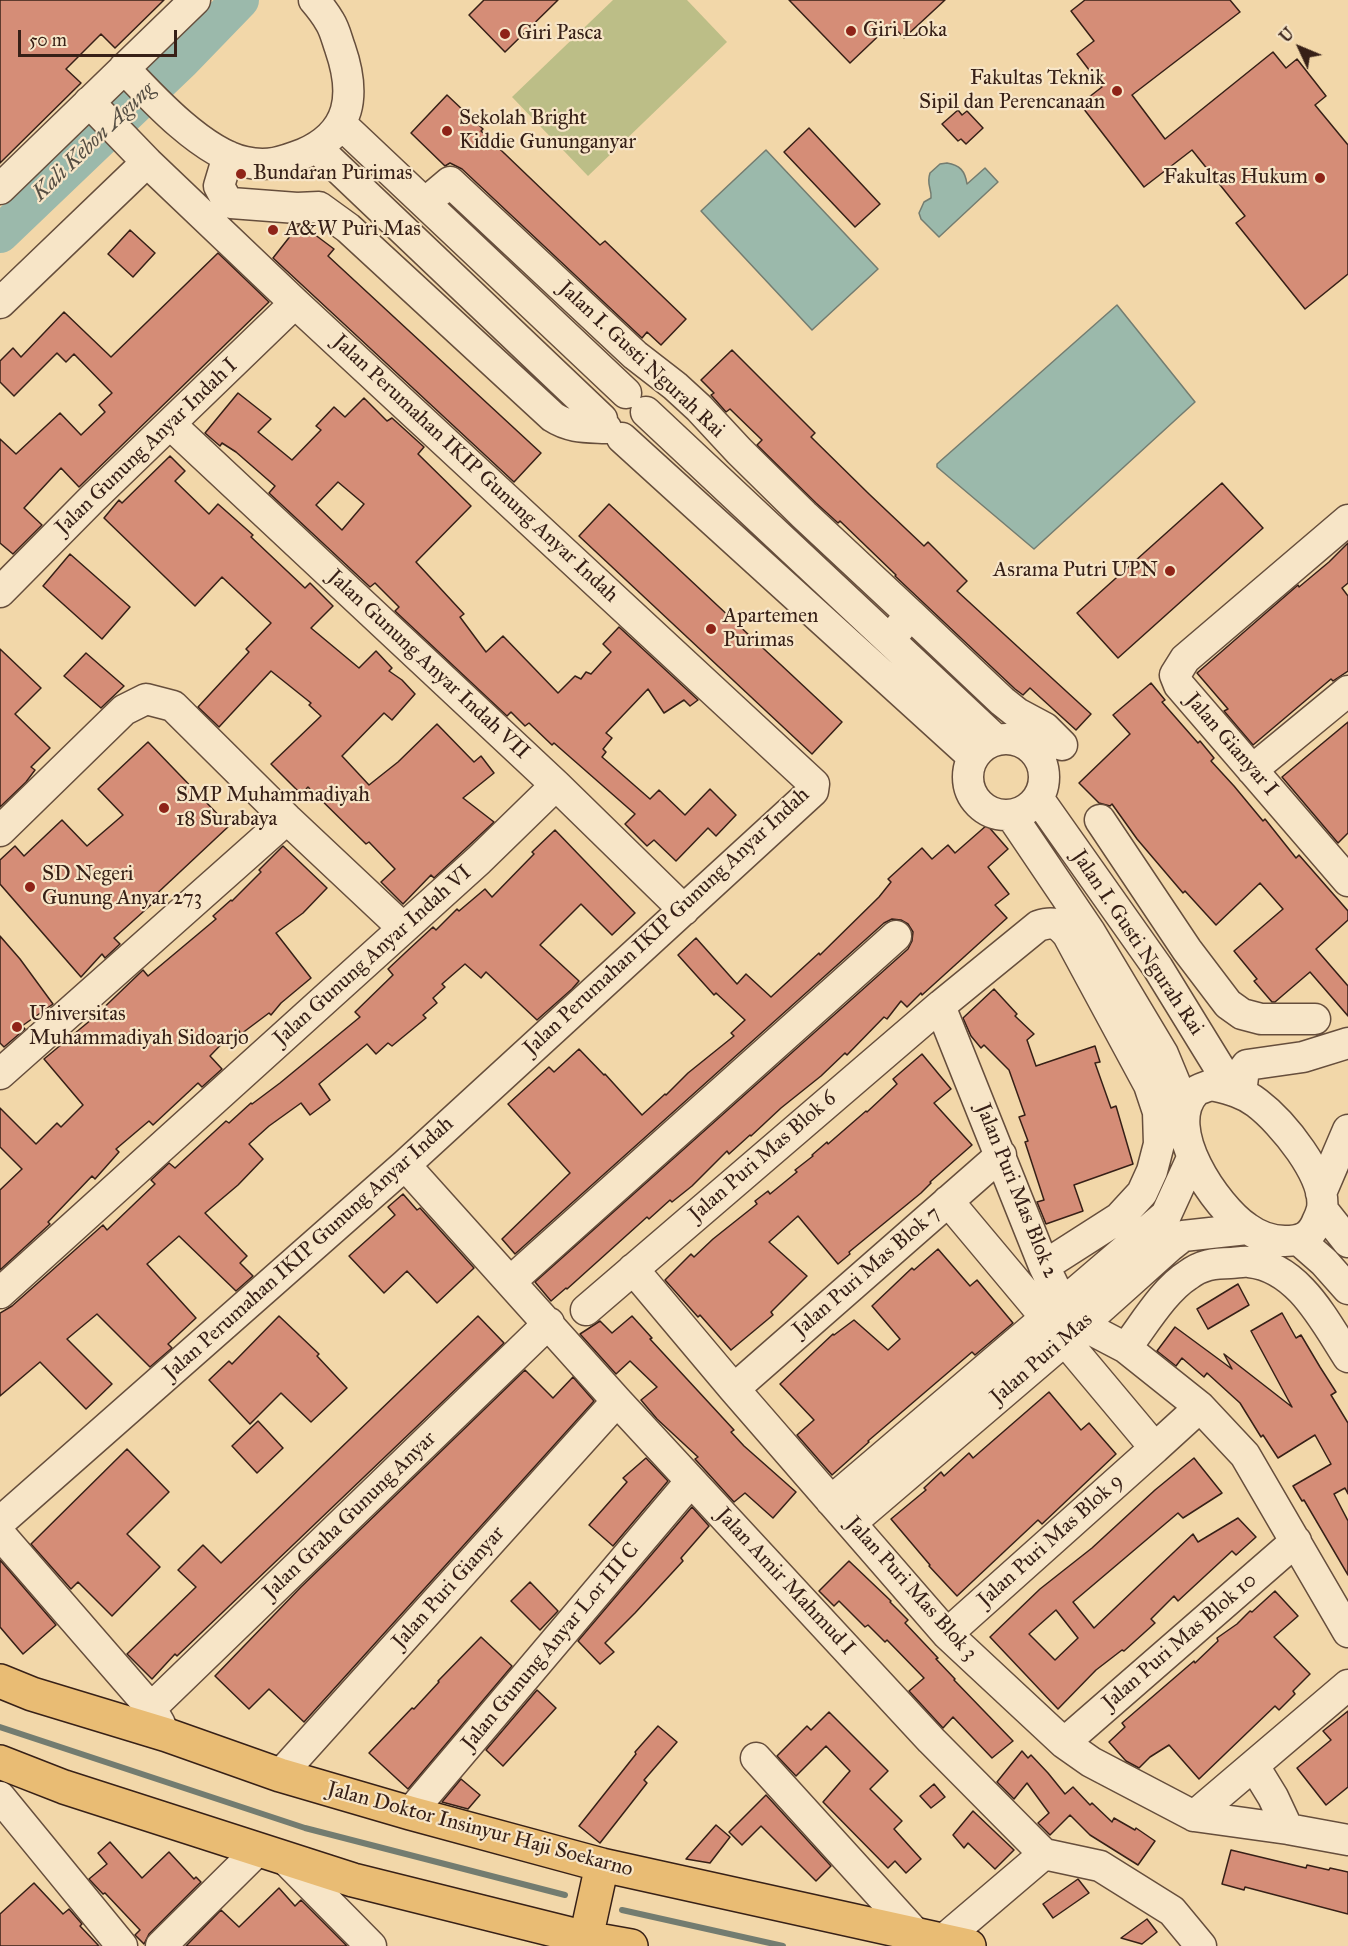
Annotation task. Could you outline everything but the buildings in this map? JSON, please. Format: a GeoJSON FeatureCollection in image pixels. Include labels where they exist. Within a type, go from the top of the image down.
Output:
{"type":"FeatureCollection","features":[{"type":"Feature","properties":{"kind":"main road","name":"Jalan Doktor Insinyur Haji Soekarno"},"geometry":{"type":"LineString","coordinates":[[0,1681],[32,1694],[159,1722],[280,1775],[410,1813],[602,1865],[942,1939]]}},
{"type":"Feature","properties":{"kind":"main road"},"geometry":{"type":"LineString","coordinates":[[0,1762],[64,1788],[353,1880],[589,1942],[631,1946]]}},
{"type":"Feature","properties":{"kind":"main road"},"geometry":{"type":"LineString","coordinates":[[589,1942],[602,1865]]}},
{"type":"Feature","properties":{"kind":"street"},"geometry":{"type":"LineString","coordinates":[[0,189],[96,110],[131,76],[195,0]]}},
{"type":"Feature","properties":{"kind":"street"},"geometry":{"type":"LineString","coordinates":[[131,76],[163,108],[203,141],[228,156],[246,162],[278,164],[317,148],[341,124],[350,97],[348,72],[331,24],[315,0]]}},
{"type":"Feature","properties":{"kind":"street","name":"Jalan Perumahan IKIP Gunung Anyar Indah"},"geometry":{"type":"LineString","coordinates":[[0,1522],[405,1165],[813,791],[814,784],[295,303],[96,110]]}},
{"type":"Feature","properties":{"kind":"street","name":"Jalan I. Gusti Ngurah Rai"},"geometry":{"type":"LineString","coordinates":[[341,124],[782,538],[1017,713],[1045,728],[1062,745]]}},
{"type":"Feature","properties":{"kind":"street"},"geometry":{"type":"LineString","coordinates":[[317,148],[610,428],[973,757]]}},
{"type":"Feature","properties":{"kind":"street"},"geometry":{"type":"LineString","coordinates":[[0,303],[138,153]]}},
{"type":"Feature","properties":{"kind":"street"},"geometry":{"type":"LineString","coordinates":[[228,156],[219,186],[226,200],[231,203],[297,208],[319,207],[348,228],[553,417],[564,424],[610,428],[632,436],[640,431],[645,422],[636,403],[616,394],[608,400],[603,409],[610,428]]}},
{"type":"Feature","properties":{"kind":"street","name":"Jalan I. Gusti Ngurah Rai"},"geometry":{"type":"LineString","coordinates":[[425,203],[450,182],[635,355],[699,408],[739,452],[804,515],[996,740]]}},
{"type":"Feature","properties":{"kind":"street"},"geometry":{"type":"LineString","coordinates":[[348,228],[407,234]]}},
{"type":"Feature","properties":{"kind":"street","name":"Jalan Gunung Anyar Indah I"},"geometry":{"type":"LineString","coordinates":[[0,592],[87,504],[295,303]]}},
{"type":"Feature","properties":{"kind":"street","name":"Jalan Gunung Anyar Indah VII"},"geometry":{"type":"LineString","coordinates":[[170,424],[556,785],[684,910]]}},
{"type":"Feature","properties":{"kind":"street"},"geometry":{"type":"LineString","coordinates":[[782,538],[804,515]]}},
{"type":"Feature","properties":{"kind":"street","name":"Jalan Gianyar I"},"geometry":{"type":"LineString","coordinates":[[1346,875],[1179,685],[1175,675],[1185,659],[1348,520]]}},
{"type":"Feature","properties":{"kind":"street"},"geometry":{"type":"LineString","coordinates":[[1252,770],[1348,691]]}},
{"type":"Feature","properties":{"kind":"street"},"geometry":{"type":"LineString","coordinates":[[0,831],[124,710],[146,699],[173,706],[287,819],[403,928]]}},
{"type":"Feature","properties":{"kind":"street"},"geometry":{"type":"LineString","coordinates":[[1008,738],[1029,747],[1037,755],[1044,776],[1043,787],[1038,798],[1027,810],[1011,815],[1000,816],[989,813],[980,807],[968,788],[967,778],[973,757],[987,743],[996,740],[1008,738]]}},
{"type":"Feature","properties":{"kind":"street","name":"Jalan Gunung Anyar Indah VI"},"geometry":{"type":"LineString","coordinates":[[0,1293],[474,864],[556,785]]}},
{"type":"Feature","properties":{"kind":"street","name":"Jalan I. Gusti Ngurah Rai"},"geometry":{"type":"LineString","coordinates":[[1038,798],[1158,968],[1237,1091]]}},
{"type":"Feature","properties":{"kind":"street","name":"Jalan I. Gusti Ngurah Rai"},"geometry":{"type":"LineString","coordinates":[[1011,815],[1090,932],[1163,1054],[1185,1107],[1186,1135],[1192,1158],[1204,1182],[1223,1206],[1247,1229]]}},
{"type":"Feature","properties":{"kind":"street"},"geometry":{"type":"LineString","coordinates":[[0,1074],[287,819]]}},
{"type":"Feature","properties":{"kind":"street"},"geometry":{"type":"LineString","coordinates":[[1100,820],[1187,950],[1228,1004],[1242,1014],[1261,1019],[1315,1019]]}},
{"type":"Feature","properties":{"kind":"street","name":"Jalan Puri Mas Blok 6"},"geometry":{"type":"LineString","coordinates":[[586,1310],[940,1006],[1038,926],[1051,921],[1060,925],[1068,935],[1149,1084],[1158,1112],[1158,1143],[1152,1171],[1142,1193],[1119,1218],[1044,1266]]}},
{"type":"Feature","properties":{"kind":"street"},"geometry":{"type":"LineString","coordinates":[[512,1281],[896,936]]}},
{"type":"Feature","properties":{"kind":"street"},"geometry":{"type":"LineString","coordinates":[[1158,968],[1187,950]]}},
{"type":"Feature","properties":{"kind":"street","name":"Jalan Puri Mas Blok 2"},"geometry":{"type":"LineString","coordinates":[[940,1006],[1001,1155],[1063,1322]]}},
{"type":"Feature","properties":{"kind":"street"},"geometry":{"type":"LineString","coordinates":[[1237,1091],[1247,1065],[1303,1057],[1348,1042]]}},
{"type":"Feature","properties":{"kind":"street"},"geometry":{"type":"LineString","coordinates":[[1185,1107],[1196,1091],[1211,1085],[1237,1091],[1258,1104],[1279,1124],[1302,1152],[1312,1169],[1322,1201],[1348,1242]]}},
{"type":"Feature","properties":{"kind":"street"},"geometry":{"type":"LineString","coordinates":[[1174,1226],[1247,1229],[1274,1241],[1300,1241],[1314,1230],[1348,1130]]}},
{"type":"Feature","properties":{"kind":"street","name":"Jalan Puri Mas Blok 7"},"geometry":{"type":"LineString","coordinates":[[734,1389],[1001,1155]]}},
{"type":"Feature","properties":{"kind":"street","name":"Jalan Puri Mas"},"geometry":{"type":"LineString","coordinates":[[851,1523],[1063,1322],[1174,1226],[1192,1158]]}},
{"type":"Feature","properties":{"kind":"street","name":"Jalan Amir Mahmud I"},"geometry":{"type":"LineString","coordinates":[[405,1165],[512,1281],[617,1401],[931,1740],[1044,1854]]}},
{"type":"Feature","properties":{"kind":"street"},"geometry":{"type":"LineString","coordinates":[[948,1202],[1063,1322],[1155,1448]]}},
{"type":"Feature","properties":{"kind":"street"},"geometry":{"type":"LineString","coordinates":[[1300,1241],[1348,1288]]}},
{"type":"Feature","properties":{"kind":"street"},"geometry":{"type":"LineString","coordinates":[[1126,1348],[1169,1293],[1187,1275],[1209,1264],[1250,1262],[1270,1269],[1290,1280],[1314,1304],[1348,1357]]}},
{"type":"Feature","properties":{"kind":"street","name":"Jalan Puri Mas Blok 3"},"geometry":{"type":"LineString","coordinates":[[633,1269],[947,1634],[1064,1743],[1091,1762],[1194,1816],[1348,1840]]}},
{"type":"Feature","properties":{"kind":"street"},"geometry":{"type":"LineString","coordinates":[[1063,1322],[1126,1348],[1200,1407],[1245,1455],[1348,1632]]}},
{"type":"Feature","properties":{"kind":"street","name":"Jalan Puri Mas"},"geometry":{"type":"LineString","coordinates":[[831,1501],[1063,1322]]}},
{"type":"Feature","properties":{"kind":"street","name":"Jalan Graha Gunung Anyar"},"geometry":{"type":"LineString","coordinates":[[159,1722],[549,1323]]}},
{"type":"Feature","properties":{"kind":"street","name":"Jalan Puri Gianyar"},"geometry":{"type":"LineString","coordinates":[[280,1775],[617,1401]]}},
{"type":"Feature","properties":{"kind":"street","name":"Jalan Puri Mas Blok 9"},"geometry":{"type":"LineString","coordinates":[[947,1634],[1200,1407]]}},
{"type":"Feature","properties":{"kind":"street","name":"Jalan Gunung Anyar Lor III C"},"geometry":{"type":"LineString","coordinates":[[410,1813],[691,1481]]}},
{"type":"Feature","properties":{"kind":"street"},"geometry":{"type":"LineString","coordinates":[[0,1534],[159,1722]]}},
{"type":"Feature","properties":{"kind":"street","name":"Jalan Puri Mas Blok 10"},"geometry":{"type":"LineString","coordinates":[[1064,1743],[1296,1541]]}},
{"type":"Feature","properties":{"kind":"street"},"geometry":{"type":"LineString","coordinates":[[1194,1816],[1348,1685]]}},
{"type":"Feature","properties":{"kind":"street"},"geometry":{"type":"LineString","coordinates":[[756,1758],[942,1939],[1044,1854],[1100,1866],[1172,1911],[1201,1946]]}},
{"type":"Feature","properties":{"kind":"street"},"geometry":{"type":"LineString","coordinates":[[1254,1766],[1273,1797],[1288,1829]]}},
{"type":"Feature","properties":{"kind":"street"},"geometry":{"type":"LineString","coordinates":[[0,1797],[122,1946]]}},
{"type":"Feature","properties":{"kind":"street"},"geometry":{"type":"LineString","coordinates":[[161,1946],[272,1854],[331,1906],[371,1946]]}},
{"type":"Feature","properties":{"kind":"street"},"geometry":{"type":"LineString","coordinates":[[331,1906],[353,1880]]}},
{"type":"Feature","properties":{"kind":"green space"},"geometry":{"type":"Polygon","coordinates":[[[613,0],[687,0],[727,42],[588,176],[512,97],[613,0]]]}},
{"type":"Feature","properties":{"kind":"shaded area"},"geometry":{"type":"Polygon","coordinates":[[[766,150],[878,269],[812,330],[701,211],[766,150]]]}},
{"type":"Feature","properties":{"kind":"shaded area"},"geometry":{"type":"Polygon","coordinates":[[[947,163],[961,169],[967,184],[985,168],[998,182],[939,237],[921,219],[919,213],[924,202],[931,198],[930,173],[940,164],[947,163]]]}},
{"type":"Feature","properties":{"kind":"shaded area"},"geometry":{"type":"Polygon","coordinates":[[[1117,305],[1195,402],[1034,549],[937,467],[937,464],[1117,305]]]}},
{"type":"Feature","properties":{"kind":"waterway","name":"Kali Kebon Agung"},"geometry":{"type":"LineString","coordinates":[[0,234],[181,61],[240,0]]}},
{"type":"Feature","properties":{"kind":"waterway"},"geometry":{"type":"LineString","coordinates":[[0,1727],[305,1828],[565,1895]]}},
{"type":"Feature","properties":{"kind":"waterway"},"geometry":{"type":"LineString","coordinates":[[622,1910],[783,1946]]}},
{"type":"Feature","properties":{"kind":"place","name":"Giri Loka"},"geometry":{"type":"Point","coordinates":[851,31]}},
{"type":"Feature","properties":{"kind":"place","name":"Giri Pasca"},"geometry":{"type":"Point","coordinates":[505,34]}},
{"type":"Feature","properties":{"kind":"place","name":"Fakultas Teknik Sipil dan Perencanaan"},"geometry":{"type":"Point","coordinates":[1117,91]}},
{"type":"Feature","properties":{"kind":"place","name":"Sekolah Bright Kiddie Gununganyar"},"geometry":{"type":"Point","coordinates":[447,131]}},
{"type":"Feature","properties":{"kind":"place","name":"Bundaran Purimas"},"geometry":{"type":"Point","coordinates":[241,174]}},
{"type":"Feature","properties":{"kind":"place","name":"Fakultas Hukum"},"geometry":{"type":"Point","coordinates":[1320,178]}},
{"type":"Feature","properties":{"kind":"place","name":"A&W Puri Mas"},"geometry":{"type":"Point","coordinates":[273,230]}},
{"type":"Feature","properties":{"kind":"place","name":"Asrama Putri UPN"},"geometry":{"type":"Point","coordinates":[1170,571]}},
{"type":"Feature","properties":{"kind":"place","name":"Apartemen Purimas"},"geometry":{"type":"Point","coordinates":[711,629]}},
{"type":"Feature","properties":{"kind":"place","name":"SMP Muhammadiyah 18 Surabaya"},"geometry":{"type":"Point","coordinates":[164,808]}},
{"type":"Feature","properties":{"kind":"place","name":"SD Negeri Gunung Anyar 273"},"geometry":{"type":"Point","coordinates":[30,887]}},
{"type":"Feature","properties":{"kind":"place","name":"Universitas Muhammadiyah Sidoarjo"},"geometry":{"type":"Point","coordinates":[17,1027]}}]}
